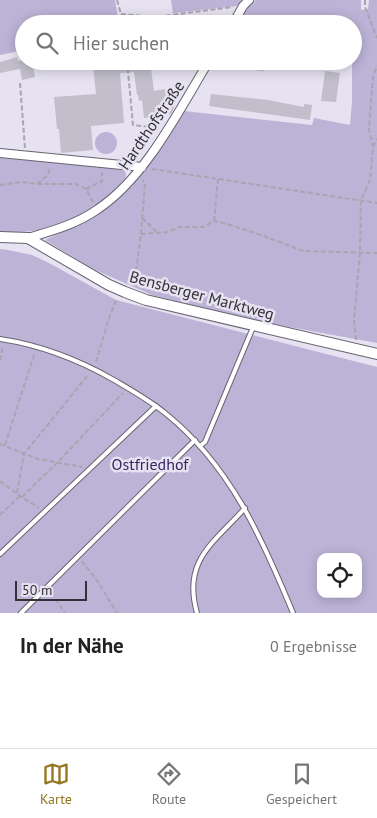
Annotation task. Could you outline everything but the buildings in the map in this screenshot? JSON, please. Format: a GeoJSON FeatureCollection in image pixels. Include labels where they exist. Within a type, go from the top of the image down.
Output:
{"type":"FeatureCollection","features":[{"type":"Feature","properties":{"kind":"street"},"geometry":{"type":"LineString","coordinates":[[238,15],[243,6],[250,0]]}},
{"type":"Feature","properties":{"kind":"street","name":"Hardthofstraße"},"geometry":{"type":"LineString","coordinates":[[28,238],[67,226],[98,210],[121,191],[141,169],[204,70]]}},
{"type":"Feature","properties":{"kind":"street"},"geometry":{"type":"LineString","coordinates":[[0,153],[104,163],[141,169]]}},
{"type":"Feature","properties":{"kind":"street","name":"Bensberger Marktweg"},"geometry":{"type":"LineString","coordinates":[[0,237],[28,238],[109,285],[165,305],[377,354]]}},
{"type":"Feature","properties":{"kind":"lane"},"geometry":{"type":"LineString","coordinates":[[200,446],[205,442],[254,325]]}},
{"type":"Feature","properties":{"kind":"lane"},"geometry":{"type":"LineString","coordinates":[[2,339],[56,353],[93,368],[156,406],[195,440],[245,508],[262,541],[293,613]]}},
{"type":"Feature","properties":{"kind":"lane"},"geometry":{"type":"LineString","coordinates":[[0,554],[156,406]]}},
{"type":"Feature","properties":{"kind":"lane"},"geometry":{"type":"LineString","coordinates":[[21,613],[195,440]]}},
{"type":"Feature","properties":{"kind":"lane"},"geometry":{"type":"LineString","coordinates":[[197,613],[193,584],[198,562],[209,546],[245,508]]}},
{"type":"Feature","properties":{"kind":"path"},"geometry":{"type":"LineString","coordinates":[[117,0],[121,14],[132,15]]}},
{"type":"Feature","properties":{"kind":"path"},"geometry":{"type":"LineString","coordinates":[[365,0],[365,7],[377,38]]}},
{"type":"Feature","properties":{"kind":"path"},"geometry":{"type":"LineString","coordinates":[[171,15],[243,6]]}},
{"type":"Feature","properties":{"kind":"path"},"geometry":{"type":"LineString","coordinates":[[356,340],[354,322],[360,252],[361,200],[370,180],[373,155],[369,129],[373,76],[377,66]]}},
{"type":"Feature","properties":{"kind":"path"},"geometry":{"type":"LineString","coordinates":[[128,70],[134,125],[168,129]]}},
{"type":"Feature","properties":{"kind":"path"},"geometry":{"type":"LineString","coordinates":[[20,83],[24,156]]}},
{"type":"Feature","properties":{"kind":"path"},"geometry":{"type":"LineString","coordinates":[[373,147],[377,139]]}},
{"type":"Feature","properties":{"kind":"path"},"geometry":{"type":"LineString","coordinates":[[373,155],[377,154]]}},
{"type":"Feature","properties":{"kind":"path"},"geometry":{"type":"LineString","coordinates":[[37,184],[48,175],[54,158]]}},
{"type":"Feature","properties":{"kind":"path"},"geometry":{"type":"LineString","coordinates":[[86,189],[102,181],[104,163]]}},
{"type":"Feature","properties":{"kind":"path"},"geometry":{"type":"LineString","coordinates":[[17,493],[24,454],[93,368],[118,295],[134,288],[145,184],[141,169],[377,203]]}},
{"type":"Feature","properties":{"kind":"path"},"geometry":{"type":"LineString","coordinates":[[214,221],[218,179]]}},
{"type":"Feature","properties":{"kind":"path"},"geometry":{"type":"LineString","coordinates":[[0,186],[22,182],[75,184],[86,189],[98,210]]}},
{"type":"Feature","properties":{"kind":"path"},"geometry":{"type":"LineString","coordinates":[[142,218],[158,233]]}},
{"type":"Feature","properties":{"kind":"path"},"geometry":{"type":"LineString","coordinates":[[141,234],[168,232],[179,227],[203,227],[214,221],[264,236],[303,251],[377,253]]}},
{"type":"Feature","properties":{"kind":"path"},"geometry":{"type":"LineString","coordinates":[[0,360],[2,339]]}},
{"type":"Feature","properties":{"kind":"path"},"geometry":{"type":"LineString","coordinates":[[5,445],[37,347]]}},
{"type":"Feature","properties":{"kind":"path"},"geometry":{"type":"LineString","coordinates":[[0,515],[58,462],[127,388]]}},
{"type":"Feature","properties":{"kind":"path"},"geometry":{"type":"LineString","coordinates":[[0,444],[38,459],[89,468]]}},
{"type":"Feature","properties":{"kind":"path"},"geometry":{"type":"LineString","coordinates":[[0,481],[44,511]]}},
{"type":"Feature","properties":{"kind":"path"},"geometry":{"type":"LineString","coordinates":[[78,556],[98,582],[116,613]]}},
{"type":"Feature","properties":{"kind":"path"},"geometry":{"type":"LineString","coordinates":[[46,587],[65,613]]}},
{"type":"Feature","properties":{"kind":"green space"},"geometry":{"type":"Polygon","coordinates":[[[0,0],[115,0],[118,15],[15,15],[15,52],[0,55],[0,0]]]}},
{"type":"Feature","properties":{"kind":"green space"},"geometry":{"type":"Polygon","coordinates":[[[171,0],[242,0],[237,6],[173,13],[171,0]]]}},
{"type":"Feature","properties":{"kind":"green space"},"geometry":{"type":"Polygon","coordinates":[[[255,0],[361,0],[361,10],[368,9],[369,0],[377,0],[377,343],[256,321],[152,295],[93,269],[45,240],[93,218],[132,186],[184,111],[312,125],[314,118],[350,125],[352,70],[362,70],[362,15],[242,15],[255,0]]]}},
{"type":"Feature","properties":{"kind":"green space"},"geometry":{"type":"Polygon","coordinates":[[[106,132],[114,135],[117,143],[114,151],[106,154],[98,151],[95,143],[98,135],[106,132]]]}},
{"type":"Feature","properties":{"kind":"green space"},"geometry":{"type":"Polygon","coordinates":[[[0,156],[124,168],[126,175],[124,180],[101,202],[74,219],[43,230],[0,232],[0,156]]]}},
{"type":"Feature","properties":{"kind":"green space","name":"Ostfriedhof"},"geometry":{"type":"Polygon","coordinates":[[[0,249],[32,255],[116,300],[377,367],[377,613],[0,613],[0,249]]]}}]}
